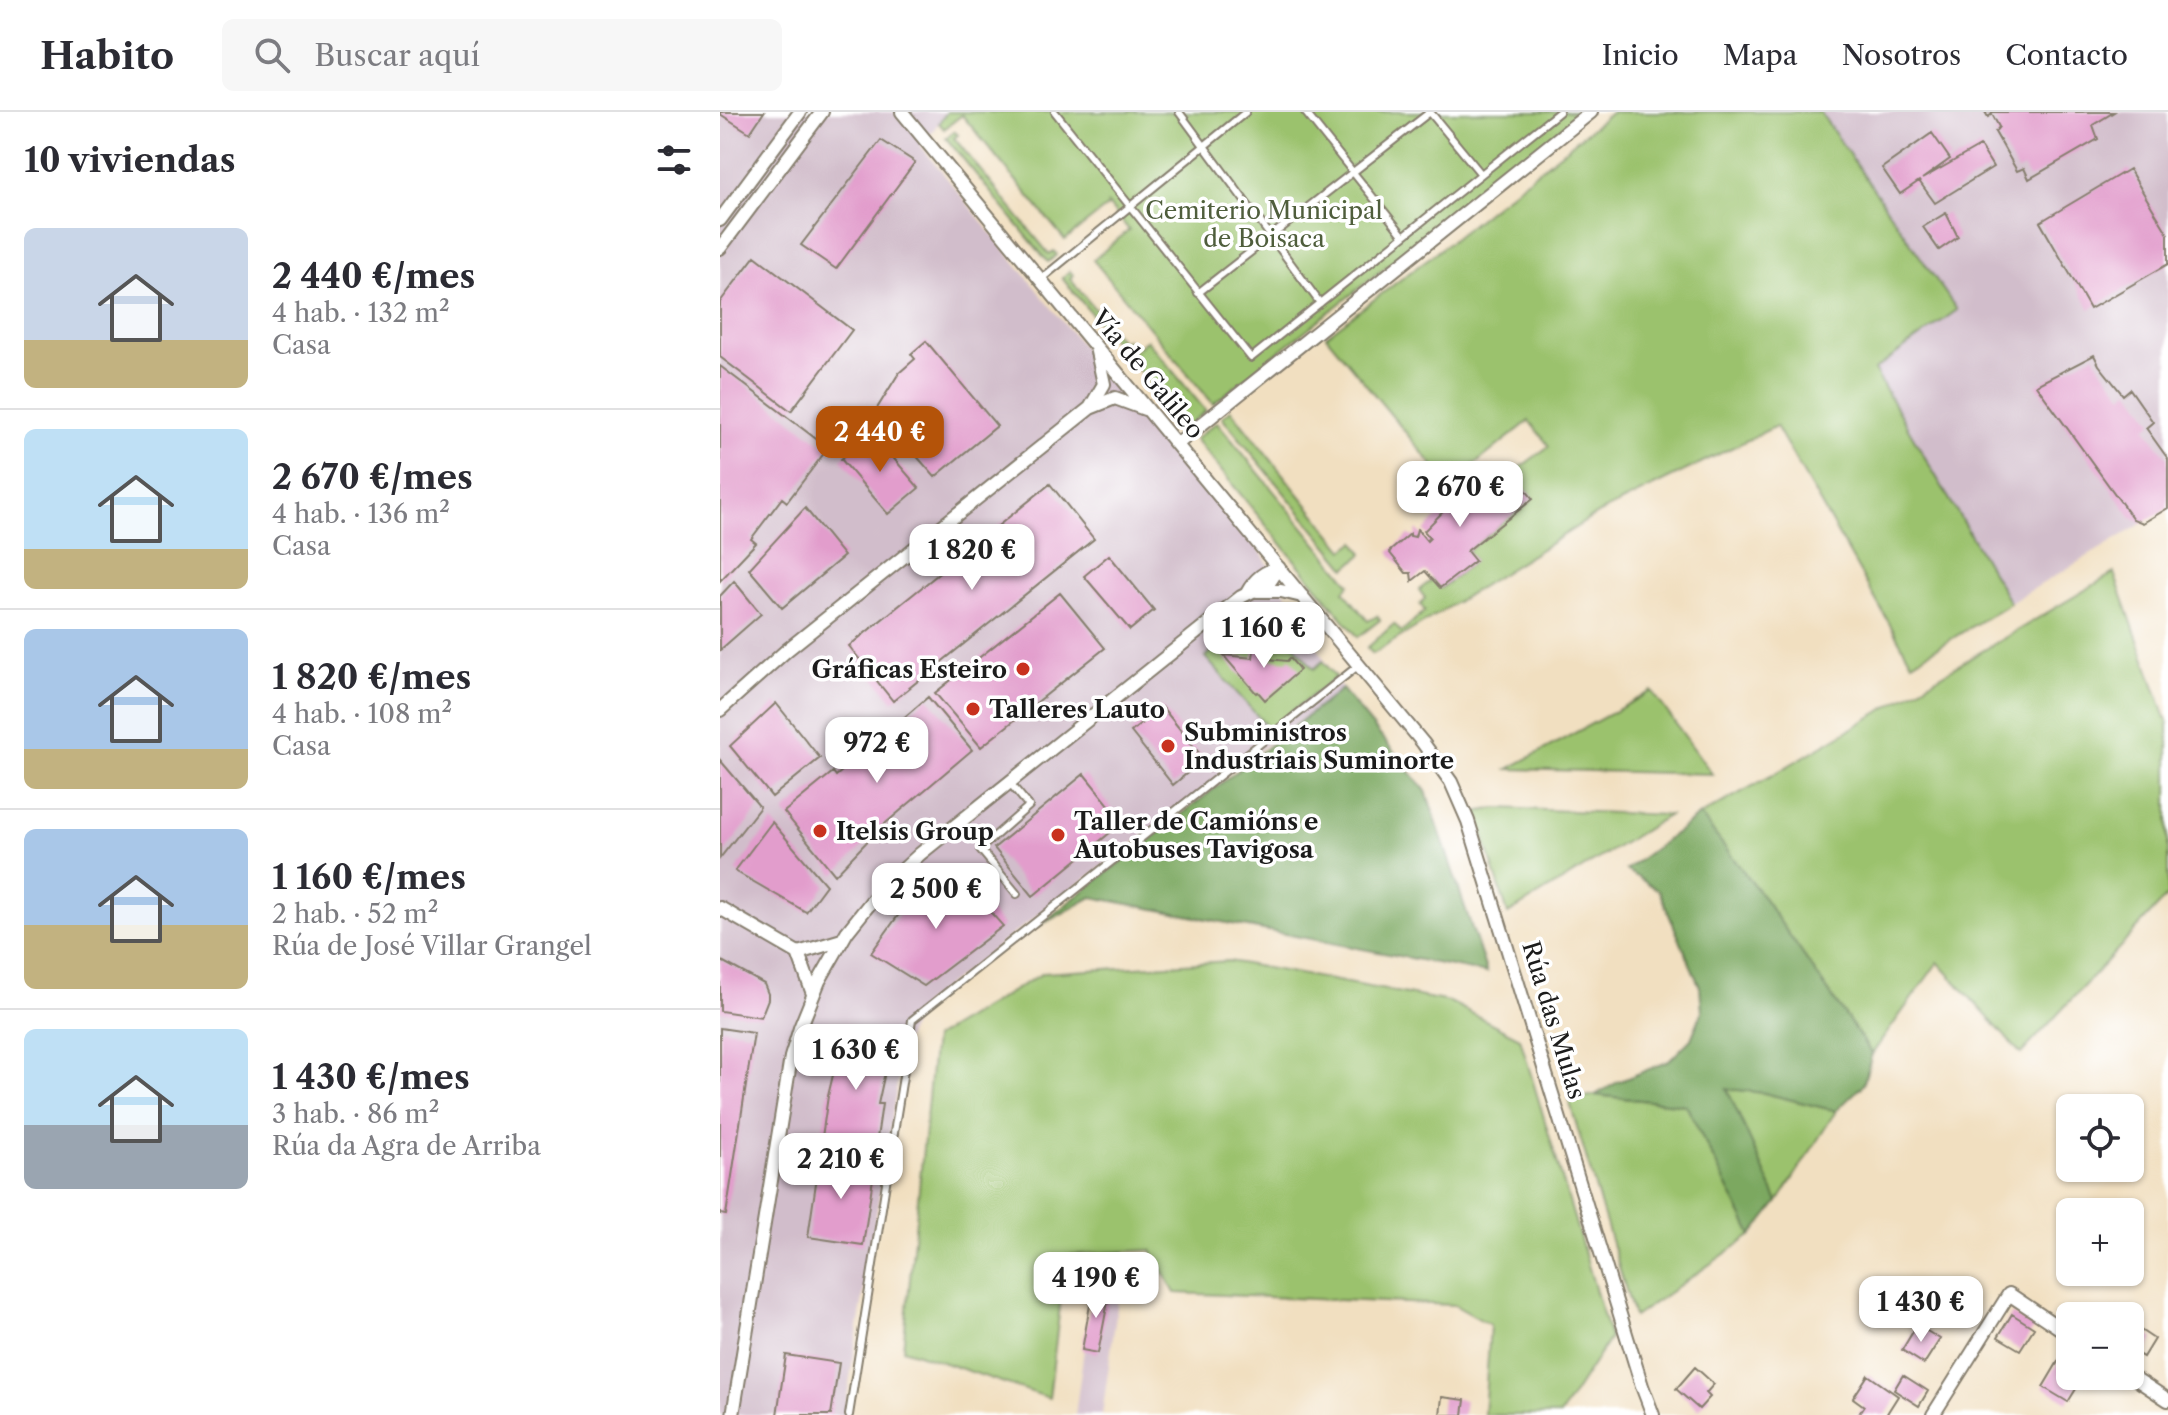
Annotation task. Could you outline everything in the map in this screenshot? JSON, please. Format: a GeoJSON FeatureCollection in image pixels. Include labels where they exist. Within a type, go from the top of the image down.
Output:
{"type":"FeatureCollection","features":[{"type":"Feature","properties":{"kind":"street"},"geometry":{"type":"LineString","coordinates":[[720,220],[800,112]]}},
{"type":"Feature","properties":{"kind":"street"},"geometry":{"type":"LineString","coordinates":[[720,248],[822,112]]}},
{"type":"Feature","properties":{"kind":"street","name":"Vía de Galileo"},"geometry":{"type":"LineString","coordinates":[[902,112],[1359,665]]}},
{"type":"Feature","properties":{"kind":"street"},"geometry":{"type":"LineString","coordinates":[[1177,444],[1591,112]]}},
{"type":"Feature","properties":{"kind":"street"},"geometry":{"type":"LineString","coordinates":[[1096,346],[1106,390],[1115,398],[1149,411]]}},
{"type":"Feature","properties":{"kind":"street"},"geometry":{"type":"LineString","coordinates":[[1090,408],[1115,369]]}},
{"type":"Feature","properties":{"kind":"street"},"geometry":{"type":"LineString","coordinates":[[720,710],[787,650],[1090,408],[1124,395],[1131,389]]}},
{"type":"Feature","properties":{"kind":"street"},"geometry":{"type":"LineString","coordinates":[[1247,593],[1257,568],[1258,541]]}},
{"type":"Feature","properties":{"kind":"street"},"geometry":{"type":"LineString","coordinates":[[733,1415],[791,1057],[813,994],[842,940],[898,872],[1247,593],[1269,583],[1279,568]]}},
{"type":"Feature","properties":{"kind":"street"},"geometry":{"type":"LineString","coordinates":[[1247,593],[1281,591],[1302,596]]}},
{"type":"Feature","properties":{"kind":"street","name":"Rúa das Mulas"},"geometry":{"type":"LineString","coordinates":[[1359,665],[1438,762],[1451,782],[1468,821],[1653,1415]]}},
{"type":"Feature","properties":{"kind":"street"},"geometry":{"type":"LineString","coordinates":[[720,908],[825,969]]}},
{"type":"Feature","properties":{"kind":"street"},"geometry":{"type":"LineString","coordinates":[[803,956],[842,940]]}},
{"type":"Feature","properties":{"kind":"street"},"geometry":{"type":"LineString","coordinates":[[803,956],[813,994]]}},
{"type":"Feature","properties":{"kind":"street"},"geometry":{"type":"LineString","coordinates":[[1933,1415],[2009,1294],[2056,1326]]}},
{"type":"Feature","properties":{"kind":"street"},"geometry":{"type":"LineString","coordinates":[[2144,1384],[2168,1400]]}},
{"type":"Feature","properties":{"kind":"lane"},"geometry":{"type":"LineString","coordinates":[[1179,112],[1320,303]]}},
{"type":"Feature","properties":{"kind":"lane"},"geometry":{"type":"LineString","coordinates":[[1041,279],[1246,112]]}},
{"type":"Feature","properties":{"kind":"lane"},"geometry":{"type":"LineString","coordinates":[[1305,112],[1403,235]]}},
{"type":"Feature","properties":{"kind":"lane"},"geometry":{"type":"LineString","coordinates":[[1198,293],[1430,112],[1481,174]]}},
{"type":"Feature","properties":{"kind":"lane"},"geometry":{"type":"LineString","coordinates":[[1059,113],[1251,358],[1556,113]]}},
{"type":"Feature","properties":{"kind":"lane"},"geometry":{"type":"LineString","coordinates":[[849,1415],[912,1020],[1359,665]]}},
{"type":"Feature","properties":{"kind":"lane"},"geometry":{"type":"LineString","coordinates":[[1010,783],[1029,806],[980,849],[1017,894]]}},
{"type":"Feature","properties":{"kind":"shaded area"},"geometry":{"type":"Polygon","coordinates":[[[720,112],[947,112],[921,146],[1109,379],[1242,520],[1342,689],[1065,894],[924,1003],[904,1042],[844,1415],[720,1415],[720,112]]]}},
{"type":"Feature","properties":{"kind":"shaded area"},"geometry":{"type":"Polygon","coordinates":[[[1820,112],[2168,112],[2168,508],[2010,603],[1874,369],[1957,310],[1820,112]]]}},
{"type":"Feature","properties":{"kind":"shaded area"},"geometry":{"type":"Polygon","coordinates":[[[1098,1247],[1125,1250],[1102,1415],[1075,1415],[1098,1247]]]}},
{"type":"Feature","properties":{"kind":"green space","name":"Cemiterio Municipal de Boisaca"},"geometry":{"type":"Polygon","coordinates":[[[947,112],[1581,112],[1213,404],[1093,260],[1129,230],[1107,203],[1108,206],[1065,240],[962,115],[944,129],[939,123],[947,112]]]}},
{"type":"Feature","properties":{"kind":"green space"},"geometry":{"type":"Polygon","coordinates":[[[1612,112],[1820,112],[1957,310],[1874,370],[2010,603],[1912,663],[1776,426],[1599,513],[1373,654],[1367,648],[1394,624],[1401,632],[1425,611],[1420,604],[1425,598],[1419,590],[1433,579],[1441,588],[1474,561],[1467,551],[1532,499],[1514,479],[1511,481],[1507,477],[1549,446],[1529,421],[1449,485],[1326,336],[1612,112]]]}},
{"type":"Feature","properties":{"kind":"green space"},"geometry":{"type":"Polygon","coordinates":[[[954,131],[958,135],[954,138],[1049,254],[1054,251],[1057,255],[1048,262],[946,138],[954,131]]]}},
{"type":"Feature","properties":{"kind":"green space"},"geometry":{"type":"Polygon","coordinates":[[[1070,271],[1073,275],[1070,279],[1122,342],[1126,339],[1129,344],[1121,350],[1062,278],[1070,271]]]}},
{"type":"Feature","properties":{"kind":"green space"},"geometry":{"type":"Polygon","coordinates":[[[1147,340],[1206,411],[1186,427],[1127,356],[1147,340]]]}},
{"type":"Feature","properties":{"kind":"green space"},"geometry":{"type":"Polygon","coordinates":[[[1231,410],[1344,550],[1355,542],[1363,554],[1346,568],[1222,417],[1231,410]]]}},
{"type":"Feature","properties":{"kind":"green space"},"geometry":{"type":"Polygon","coordinates":[[[1217,422],[1350,584],[1344,591],[1368,621],[1377,616],[1380,620],[1358,637],[1195,439],[1217,422]]]}},
{"type":"Feature","properties":{"kind":"green space"},"geometry":{"type":"Polygon","coordinates":[[[2114,573],[2168,724],[2168,895],[2021,1054],[1938,962],[1872,1054],[1760,893],[1700,815],[2114,573]]]}},
{"type":"Feature","properties":{"kind":"green space"},"geometry":{"type":"Polygon","coordinates":[[[1272,607],[1284,614],[1294,627],[1286,635],[1314,669],[1323,661],[1336,677],[1269,729],[1205,657],[1272,607]]]}},
{"type":"Feature","properties":{"kind":"green space"},"geometry":{"type":"Polygon","coordinates":[[[1342,689],[1426,791],[1487,973],[1092,897],[1037,927],[1342,689]]]}},
{"type":"Feature","properties":{"kind":"green space"},"geometry":{"type":"Polygon","coordinates":[[[1652,691],[1712,774],[1508,769],[1652,691]]]}},
{"type":"Feature","properties":{"kind":"green space"},"geometry":{"type":"Polygon","coordinates":[[[1497,808],[1669,815],[1508,914],[1476,812],[1497,808]]]}},
{"type":"Feature","properties":{"kind":"green space"},"geometry":{"type":"Polygon","coordinates":[[[1700,815],[1760,893],[1872,1054],[1863,1085],[1836,1111],[1764,1093],[1727,1089],[1778,1202],[1752,1235],[1686,1105],[1595,1095],[1669,1061],[1691,1039],[1702,1012],[1700,987],[1659,891],[1626,870],[1700,815]]]}},
{"type":"Feature","properties":{"kind":"green space"},"geometry":{"type":"Polygon","coordinates":[[[1229,961],[1450,1002],[1520,1038],[1610,1338],[1560,1415],[1484,1415],[1490,1325],[1454,1305],[1175,1293],[1152,1250],[1066,1255],[1049,1398],[903,1349],[934,1038],[1043,973],[1229,961]]]}},
{"type":"Feature","properties":{"kind":"green space"},"geometry":{"type":"Polygon","coordinates":[[[1726,1088],[1764,1093],[1836,1111],[1778,1202],[1726,1088]]]}},
{"type":"Feature","properties":{"kind":"green space"},"geometry":{"type":"Polygon","coordinates":[[[1595,1095],[1686,1105],[1752,1235],[1634,1317],[1569,1100],[1595,1095]]]}},
{"type":"Feature","properties":{"kind":"building"},"geometry":{"type":"Polygon","coordinates":[[[720,112],[764,112],[750,133],[720,112]]]}},
{"type":"Feature","properties":{"kind":"building"},"geometry":{"type":"Polygon","coordinates":[[[1985,112],[2114,112],[2093,125],[2098,139],[2029,179],[2024,168],[2017,171],[1995,132],[1999,127],[1992,114],[1988,117],[1985,112]]]}},
{"type":"Feature","properties":{"kind":"building"},"geometry":{"type":"Polygon","coordinates":[[[1932,133],[1950,159],[1922,179],[1980,146],[1993,167],[1935,203],[1919,181],[1900,194],[1882,168],[1932,133]]]}},
{"type":"Feature","properties":{"kind":"building"},"geometry":{"type":"Polygon","coordinates":[[[881,140],[915,162],[836,269],[801,245],[881,140]]]}},
{"type":"Feature","properties":{"kind":"building"},"geometry":{"type":"Polygon","coordinates":[[[2129,169],[2168,234],[2168,264],[2090,309],[2040,222],[2129,169]]]}},
{"type":"Feature","properties":{"kind":"building"},"geometry":{"type":"Polygon","coordinates":[[[1946,213],[1958,237],[1939,250],[1923,227],[1946,213]]]}},
{"type":"Feature","properties":{"kind":"building"},"geometry":{"type":"Polygon","coordinates":[[[755,256],[852,330],[791,411],[720,357],[720,302],[755,256]]]}},
{"type":"Feature","properties":{"kind":"building"},"geometry":{"type":"Polygon","coordinates":[[[926,341],[997,426],[935,477],[876,410],[899,373],[915,359],[911,354],[926,341]]]}},
{"type":"Feature","properties":{"kind":"building"},"geometry":{"type":"Polygon","coordinates":[[[2094,355],[2123,395],[2130,389],[2153,422],[2146,428],[2168,459],[2168,508],[2143,523],[2133,519],[2036,385],[2094,355]]]}},
{"type":"Feature","properties":{"kind":"building"},"geometry":{"type":"Polygon","coordinates":[[[720,366],[828,448],[787,502],[782,498],[751,539],[756,543],[720,581],[720,366]]]}},
{"type":"Feature","properties":{"kind":"building"},"geometry":{"type":"Polygon","coordinates":[[[872,433],[919,488],[888,514],[841,459],[872,433]]]}},
{"type":"Feature","properties":{"kind":"building"},"geometry":{"type":"Polygon","coordinates":[[[1485,469],[1496,479],[1487,490],[1490,492],[1507,477],[1511,481],[1514,479],[1533,499],[1467,551],[1475,561],[1440,588],[1425,571],[1412,581],[1411,573],[1406,573],[1389,552],[1410,534],[1415,537],[1417,529],[1427,541],[1430,538],[1424,531],[1485,469]]]}},
{"type":"Feature","properties":{"kind":"building"},"geometry":{"type":"Polygon","coordinates":[[[1050,484],[1094,539],[893,701],[849,646],[1050,484]]]}},
{"type":"Feature","properties":{"kind":"building"},"geometry":{"type":"Polygon","coordinates":[[[805,508],[844,556],[782,608],[749,569],[805,508]]]}},
{"type":"Feature","properties":{"kind":"building"},"geometry":{"type":"Polygon","coordinates":[[[1109,555],[1154,610],[1130,630],[1084,576],[1109,555]]]}},
{"type":"Feature","properties":{"kind":"building"},"geometry":{"type":"Polygon","coordinates":[[[734,581],[761,614],[720,650],[720,596],[734,581]]]}},
{"type":"Feature","properties":{"kind":"building"},"geometry":{"type":"Polygon","coordinates":[[[1060,593],[1105,648],[981,747],[935,693],[1060,593]]]}},
{"type":"Feature","properties":{"kind":"building"},"geometry":{"type":"Polygon","coordinates":[[[1255,640],[1270,641],[1268,659],[1287,661],[1290,658],[1300,670],[1265,700],[1223,655],[1253,658],[1255,640]]]}},
{"type":"Feature","properties":{"kind":"building"},"geometry":{"type":"Polygon","coordinates":[[[928,697],[972,750],[880,828],[835,875],[784,812],[833,772],[836,776],[928,697]]]}},
{"type":"Feature","properties":{"kind":"building"},"geometry":{"type":"Polygon","coordinates":[[[776,703],[820,758],[772,797],[730,746],[776,703]]]}},
{"type":"Feature","properties":{"kind":"building","name":"Subministros Industriais Suminorte"},"geometry":{"type":"Polygon","coordinates":[[[1162,707],[1204,759],[1173,785],[1131,732],[1162,707]]]}},
{"type":"Feature","properties":{"kind":"building"},"geometry":{"type":"Polygon","coordinates":[[[720,760],[760,807],[720,858],[720,760]]]}},
{"type":"Feature","properties":{"kind":"building","name":"Taller de Camións e Autobuses Tavigosa"},"geometry":{"type":"Polygon","coordinates":[[[1084,774],[1123,822],[1033,896],[994,848],[1084,774]]]}},
{"type":"Feature","properties":{"kind":"building"},"geometry":{"type":"Polygon","coordinates":[[[772,822],[826,885],[806,912],[735,871],[772,822]]]}},
{"type":"Feature","properties":{"kind":"building"},"geometry":{"type":"Polygon","coordinates":[[[956,874],[1003,926],[924,986],[871,953],[905,906],[931,883],[936,892],[956,874]]]}},
{"type":"Feature","properties":{"kind":"building"},"geometry":{"type":"Polygon","coordinates":[[[720,960],[764,984],[768,999],[761,1017],[720,1011],[720,960]]]}},
{"type":"Feature","properties":{"kind":"building"},"geometry":{"type":"Polygon","coordinates":[[[720,1028],[754,1033],[726,1215],[720,1214],[720,1028]]]}},
{"type":"Feature","properties":{"kind":"building"},"geometry":{"type":"Polygon","coordinates":[[[844,1029],[889,1054],[878,1104],[882,1104],[876,1145],[822,1137],[844,1029]]]}},
{"type":"Feature","properties":{"kind":"building"},"geometry":{"type":"Polygon","coordinates":[[[820,1156],[875,1165],[863,1245],[808,1237],[820,1156]]]}},
{"type":"Feature","properties":{"kind":"building"},"geometry":{"type":"Polygon","coordinates":[[[1093,1288],[1110,1291],[1098,1353],[1082,1350],[1093,1288]]]}},
{"type":"Feature","properties":{"kind":"building"},"geometry":{"type":"Polygon","coordinates":[[[2012,1314],[2034,1328],[2020,1350],[1998,1337],[2012,1314]]]}},
{"type":"Feature","properties":{"kind":"building"},"geometry":{"type":"Polygon","coordinates":[[[1917,1325],[1940,1339],[1924,1364],[1902,1350],[1917,1325]]]}},
{"type":"Feature","properties":{"kind":"building"},"geometry":{"type":"Polygon","coordinates":[[[2144,1332],[2154,1339],[2144,1355],[2144,1332]]]}},
{"type":"Feature","properties":{"kind":"building"},"geometry":{"type":"Polygon","coordinates":[[[786,1355],[839,1363],[831,1415],[777,1415],[786,1355]]]}},
{"type":"Feature","properties":{"kind":"building"},"geometry":{"type":"Polygon","coordinates":[[[2056,1365],[2056,1390],[2075,1390],[2068,1402],[2043,1387],[2056,1365]]]}},
{"type":"Feature","properties":{"kind":"building"},"geometry":{"type":"Polygon","coordinates":[[[1695,1367],[1714,1384],[1706,1393],[1710,1397],[1699,1409],[1676,1389],[1695,1367]]]}},
{"type":"Feature","properties":{"kind":"building"},"geometry":{"type":"Polygon","coordinates":[[[1868,1375],[1898,1396],[1886,1415],[1858,1415],[1864,1406],[1853,1398],[1868,1375]]]}},
{"type":"Feature","properties":{"kind":"building"},"geometry":{"type":"Polygon","coordinates":[[[1903,1375],[1928,1391],[1919,1406],[1894,1390],[1903,1375]]]}},
{"type":"Feature","properties":{"kind":"building"},"geometry":{"type":"Polygon","coordinates":[[[1442,1397],[1465,1400],[1463,1415],[1440,1415],[1442,1397]]]}},
{"type":"Feature","properties":{"kind":"place","name":"Gráficas Esteiro"},"geometry":{"type":"Point","coordinates":[1023,669]}},
{"type":"Feature","properties":{"kind":"place","name":"Talleres Lauto"},"geometry":{"type":"Point","coordinates":[973,709]}},
{"type":"Feature","properties":{"kind":"place","name":"Subministros Industriais Suminorte"},"geometry":{"type":"Point","coordinates":[1168,746]}},
{"type":"Feature","properties":{"kind":"place","name":"Itelsis Group"},"geometry":{"type":"Point","coordinates":[820,831]}},
{"type":"Feature","properties":{"kind":"place","name":"Taller de Camións e Autobuses Tavigosa"},"geometry":{"type":"Point","coordinates":[1058,835]}}]}
